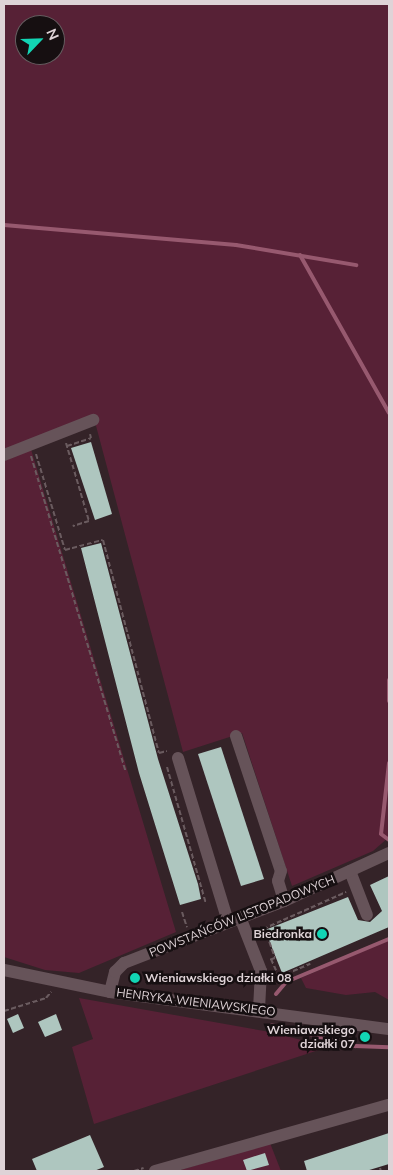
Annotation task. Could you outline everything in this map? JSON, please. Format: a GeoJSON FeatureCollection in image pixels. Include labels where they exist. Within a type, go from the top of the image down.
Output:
{"type":"FeatureCollection","features":[{"type":"Feature","properties":{"kind":"street"},"geometry":{"type":"LineString","coordinates":[[4,455],[30,443],[93,420]]}},
{"type":"Feature","properties":{"kind":"street"},"geometry":{"type":"LineString","coordinates":[[236,736],[281,872],[278,881],[284,901]]}},
{"type":"Feature","properties":{"kind":"street"},"geometry":{"type":"LineString","coordinates":[[177,756],[234,919],[261,971],[259,1010]]}},
{"type":"Feature","properties":{"kind":"street","name":"POWSTAŃCÓW LISTOPADOWYCH"},"geometry":{"type":"LineString","coordinates":[[110,992],[115,972],[124,963],[284,901],[389,853]]}},
{"type":"Feature","properties":{"kind":"street"},"geometry":{"type":"LineString","coordinates":[[350,871],[368,915]]}},
{"type":"Feature","properties":{"kind":"street","name":"HENRYKA WIENIAWSKIEGO"},"geometry":{"type":"LineString","coordinates":[[4,970],[53,982],[110,992],[259,1010],[389,1029]]}},
{"type":"Feature","properties":{"kind":"street"},"geometry":{"type":"LineString","coordinates":[[152,1168],[389,1105]]}},
{"type":"Feature","properties":{"kind":"path"},"geometry":{"type":"LineString","coordinates":[[62,431],[89,521],[73,526]]}},
{"type":"Feature","properties":{"kind":"path"},"geometry":{"type":"LineString","coordinates":[[30,443],[65,550],[103,540],[159,753],[177,756]]}},
{"type":"Feature","properties":{"kind":"path"},"geometry":{"type":"LineString","coordinates":[[30,443],[125,770]]}},
{"type":"Feature","properties":{"kind":"path"},"geometry":{"type":"LineString","coordinates":[[177,756],[165,767],[206,904]]}},
{"type":"Feature","properties":{"kind":"path"},"geometry":{"type":"LineString","coordinates":[[266,936],[263,929],[356,888]]}},
{"type":"Feature","properties":{"kind":"path"},"geometry":{"type":"LineString","coordinates":[[271,959],[279,977],[310,964]]}},
{"type":"Feature","properties":{"kind":"path"},"geometry":{"type":"LineString","coordinates":[[4,1011],[49,996],[53,982]]}},
{"type":"Feature","properties":{"kind":"path"},"geometry":{"type":"LineString","coordinates":[[134,1171],[152,1168]]}},
{"type":"Feature","properties":{"kind":"shaded area"},"geometry":{"type":"Polygon","coordinates":[[[4,4],[389,4],[389,837],[373,851],[292,886],[242,733],[183,752],[95,422],[30,446],[176,932],[79,973],[45,970],[4,957],[4,4]]]}},
{"type":"Feature","properties":{"kind":"shaded area"},"geometry":{"type":"Polygon","coordinates":[[[389,940],[389,1000],[375,992],[346,995],[306,988],[301,978],[389,940]]]}},
{"type":"Feature","properties":{"kind":"shaded area"},"geometry":{"type":"Polygon","coordinates":[[[79,998],[270,1032],[317,1044],[337,1044],[94,1124],[72,1047],[93,1039],[79,998]]]}},
{"type":"Feature","properties":{"kind":"shaded area"},"geometry":{"type":"Polygon","coordinates":[[[270,1143],[281,1171],[177,1171],[270,1143]]]}},
{"type":"Feature","properties":{"kind":"building"},"geometry":{"type":"Polygon","coordinates":[[[91,442],[112,514],[95,520],[71,448],[91,442]]]}},
{"type":"Feature","properties":{"kind":"building"},"geometry":{"type":"Polygon","coordinates":[[[101,543],[158,759],[198,884],[201,899],[180,905],[139,773],[81,548],[101,543]]]}},
{"type":"Feature","properties":{"kind":"building"},"geometry":{"type":"Polygon","coordinates":[[[221,747],[264,879],[241,886],[198,754],[221,747]]]}},
{"type":"Feature","properties":{"kind":"building","name":"Biedronka"},"geometry":{"type":"Polygon","coordinates":[[[389,876],[389,927],[282,973],[265,930],[348,897],[358,920],[370,922],[382,911],[370,885],[389,876]]]}},
{"type":"Feature","properties":{"kind":"building"},"geometry":{"type":"Polygon","coordinates":[[[18,1014],[24,1028],[13,1033],[7,1019],[18,1014]]]}},
{"type":"Feature","properties":{"kind":"building"},"geometry":{"type":"Polygon","coordinates":[[[56,1014],[62,1030],[45,1037],[38,1022],[56,1014]]]}},
{"type":"Feature","properties":{"kind":"building"},"geometry":{"type":"Polygon","coordinates":[[[389,1133],[389,1164],[366,1171],[307,1171],[304,1161],[389,1133]]]}},
{"type":"Feature","properties":{"kind":"building"},"geometry":{"type":"Polygon","coordinates":[[[90,1135],[104,1167],[94,1171],[37,1171],[32,1159],[90,1135]]]}},
{"type":"Feature","properties":{"kind":"building"},"geometry":{"type":"Polygon","coordinates":[[[265,1153],[269,1165],[247,1171],[243,1160],[265,1153]]]}},
{"type":"Feature","properties":{"kind":"waterway"},"geometry":{"type":"LineString","coordinates":[[4,225],[236,245],[356,265]]}},
{"type":"Feature","properties":{"kind":"waterway"},"geometry":{"type":"LineString","coordinates":[[300,255],[389,413]]}},
{"type":"Feature","properties":{"kind":"waterway"},"geometry":{"type":"LineString","coordinates":[[389,680],[389,701]]}},
{"type":"Feature","properties":{"kind":"waterway"},"geometry":{"type":"LineString","coordinates":[[389,763],[381,834],[389,840]]}},
{"type":"Feature","properties":{"kind":"waterway"},"geometry":{"type":"LineString","coordinates":[[276,994],[286,982],[389,939]]}},
{"type":"Feature","properties":{"kind":"waterway"},"geometry":{"type":"LineString","coordinates":[[272,1025],[355,1046],[389,1047]]}},
{"type":"Feature","properties":{"kind":"place","name":"Biedronka"},"geometry":{"type":"Point","coordinates":[322,934]}},
{"type":"Feature","properties":{"kind":"place","name":"Wieniawskiego działki 08"},"geometry":{"type":"Point","coordinates":[135,978]}},
{"type":"Feature","properties":{"kind":"place","name":"Wieniawskiego działki 07"},"geometry":{"type":"Point","coordinates":[365,1037]}}]}
